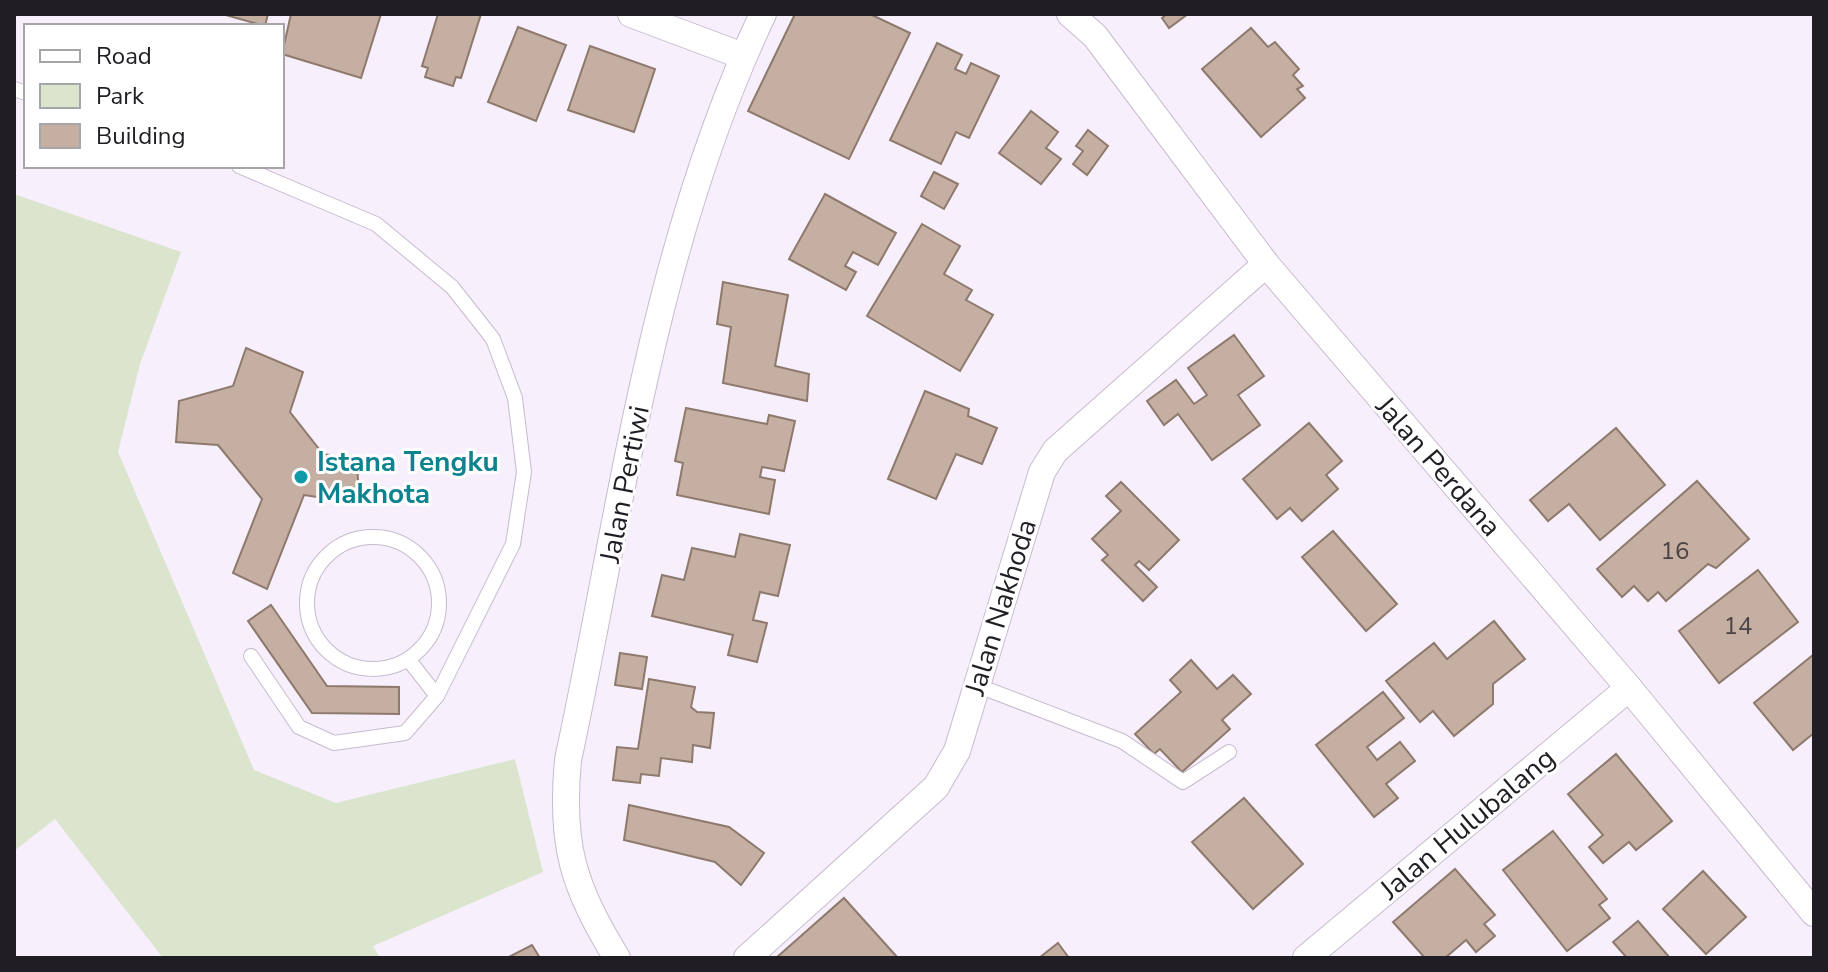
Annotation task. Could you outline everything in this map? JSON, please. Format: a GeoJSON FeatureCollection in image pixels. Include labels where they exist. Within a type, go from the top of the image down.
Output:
{"type":"FeatureCollection","features":[{"type":"Feature","properties":{"kind":"street"},"geometry":{"type":"LineString","coordinates":[[631,14],[743,56]]}},
{"type":"Feature","properties":{"kind":"street","name":"Jalan Pertiwi"},"geometry":{"type":"LineString","coordinates":[[617,958],[581,896],[571,859],[563,813],[568,760],[652,342],[697,179],[743,56],[763,14]]}},
{"type":"Feature","properties":{"kind":"street","name":"Jalan Perdana"},"geometry":{"type":"LineString","coordinates":[[1070,14],[1095,36],[1266,264],[1629,688],[1814,913]]}},
{"type":"Feature","properties":{"kind":"street","name":"Jalan Nakhoda"},"geometry":{"type":"LineString","coordinates":[[747,958],[936,787],[957,751],[1042,472],[1055,451],[1065,438],[1266,264]]}},
{"type":"Feature","properties":{"kind":"street","name":"Jalan Hulubalang"},"geometry":{"type":"LineString","coordinates":[[1306,958],[1629,688]]}},
{"type":"Feature","properties":{"kind":"lane"},"geometry":{"type":"LineString","coordinates":[[244,168],[376,224],[441,278],[493,339],[515,398],[524,472],[513,544],[437,696],[405,733],[334,743],[299,727],[251,656]]}},
{"type":"Feature","properties":{"kind":"lane"},"geometry":{"type":"LineString","coordinates":[[378,537],[398,542],[416,553],[429,569],[437,588],[439,608],[434,628],[423,646],[408,659],[386,667],[363,668],[341,661],[317,637],[306,605],[310,582],[321,562],[338,547],[357,539],[378,537]]}},
{"type":"Feature","properties":{"kind":"lane"},"geometry":{"type":"LineString","coordinates":[[408,659],[437,696]]}},
{"type":"Feature","properties":{"kind":"lane"},"geometry":{"type":"LineString","coordinates":[[976,685],[1122,741],[1183,782],[1229,752]]}},
{"type":"Feature","properties":{"kind":"green space"},"geometry":{"type":"Polygon","coordinates":[[[14,194],[181,252],[140,364],[118,452],[254,770],[336,803],[515,759],[543,872],[373,946],[380,958],[163,958],[55,819],[14,851],[14,194]]]}},
{"type":"Feature","properties":{"kind":"building"},"geometry":{"type":"Polygon","coordinates":[[[222,14],[268,14],[266,24],[222,14]]]}},
{"type":"Feature","properties":{"kind":"building"},"geometry":{"type":"Polygon","coordinates":[[[291,14],[381,14],[361,78],[284,55],[291,14]]]}},
{"type":"Feature","properties":{"kind":"building"},"geometry":{"type":"Polygon","coordinates":[[[438,14],[481,14],[461,78],[456,77],[453,86],[425,77],[428,68],[422,66],[438,14]]]}},
{"type":"Feature","properties":{"kind":"building"},"geometry":{"type":"Polygon","coordinates":[[[795,14],[870,14],[910,33],[849,159],[748,111],[795,14]]]}},
{"type":"Feature","properties":{"kind":"building"},"geometry":{"type":"Polygon","coordinates":[[[1167,14],[1188,14],[1169,28],[1162,18],[1167,14]]]}},
{"type":"Feature","properties":{"kind":"building"},"geometry":{"type":"Polygon","coordinates":[[[518,27],[566,45],[536,121],[488,102],[518,27]]]}},
{"type":"Feature","properties":{"kind":"building"},"geometry":{"type":"Polygon","coordinates":[[[1251,28],[1268,47],[1275,42],[1299,69],[1293,75],[1303,86],[1297,89],[1305,98],[1261,137],[1202,69],[1251,28]]]}},
{"type":"Feature","properties":{"kind":"building"},"geometry":{"type":"Polygon","coordinates":[[[937,43],[962,55],[955,69],[966,74],[971,63],[999,76],[969,138],[956,132],[941,164],[890,140],[937,43]]]}},
{"type":"Feature","properties":{"kind":"building"},"geometry":{"type":"Polygon","coordinates":[[[590,46],[655,69],[634,132],[568,110],[590,46]]]}},
{"type":"Feature","properties":{"kind":"building"},"geometry":{"type":"Polygon","coordinates":[[[1031,111],[1058,132],[1046,148],[1061,159],[1041,184],[999,153],[1031,111]]]}},
{"type":"Feature","properties":{"kind":"building"},"geometry":{"type":"Polygon","coordinates":[[[1088,130],[1108,146],[1087,175],[1073,164],[1083,151],[1076,146],[1088,130]]]}},
{"type":"Feature","properties":{"kind":"building"},"geometry":{"type":"Polygon","coordinates":[[[934,172],[958,184],[944,209],[921,196],[934,172]]]}},
{"type":"Feature","properties":{"kind":"building"},"geometry":{"type":"Polygon","coordinates":[[[825,194],[896,233],[878,265],[853,252],[845,266],[856,272],[846,290],[789,259],[825,194]]]}},
{"type":"Feature","properties":{"kind":"building"},"geometry":{"type":"Polygon","coordinates":[[[922,224],[960,246],[944,274],[972,290],[966,300],[993,315],[960,371],[867,316],[922,224]]]}},
{"type":"Feature","properties":{"kind":"building"},"geometry":{"type":"Polygon","coordinates":[[[723,282],[788,295],[775,366],[809,374],[807,401],[723,383],[731,327],[717,324],[723,282]]]}},
{"type":"Feature","properties":{"kind":"building"},"geometry":{"type":"Polygon","coordinates":[[[1234,335],[1264,376],[1238,395],[1260,425],[1212,460],[1178,414],[1164,425],[1147,401],[1176,380],[1194,404],[1207,395],[1188,368],[1234,335]]]}},
{"type":"Feature","properties":{"kind":"building","name":"Istana Tengku Makhota"},"geometry":{"type":"Polygon","coordinates":[[[246,348],[303,372],[290,412],[323,454],[357,459],[359,503],[304,495],[267,589],[233,573],[262,499],[218,445],[176,442],[179,401],[233,386],[246,348]]]}},
{"type":"Feature","properties":{"kind":"building"},"geometry":{"type":"Polygon","coordinates":[[[925,391],[969,409],[968,416],[997,428],[982,464],[956,454],[936,499],[888,479],[925,391]]]}},
{"type":"Feature","properties":{"kind":"building"},"geometry":{"type":"Polygon","coordinates":[[[686,408],[767,424],[769,415],[795,421],[784,471],[762,467],[760,477],[775,480],[769,514],[677,495],[683,463],[675,461],[686,408]]]}},
{"type":"Feature","properties":{"kind":"building"},"geometry":{"type":"Polygon","coordinates":[[[1309,423],[1342,461],[1326,475],[1338,489],[1302,521],[1290,508],[1277,519],[1243,479],[1309,423]]]}},
{"type":"Feature","properties":{"kind":"building"},"geometry":{"type":"Polygon","coordinates":[[[1616,428],[1665,485],[1600,540],[1569,504],[1548,521],[1530,500],[1616,428]]]}},
{"type":"Feature","properties":{"kind":"building"},"geometry":{"type":"Polygon","coordinates":[[[1697,481],[1749,539],[1716,568],[1708,564],[1666,601],[1658,592],[1648,601],[1634,586],[1622,597],[1597,569],[1697,481]]]}},
{"type":"Feature","properties":{"kind":"building"},"geometry":{"type":"Polygon","coordinates":[[[1121,482],[1179,540],[1149,570],[1139,561],[1135,565],[1157,587],[1143,601],[1102,560],[1108,555],[1092,539],[1121,511],[1106,496],[1121,482]]]}},
{"type":"Feature","properties":{"kind":"building"},"geometry":{"type":"Polygon","coordinates":[[[1333,531],[1397,604],[1366,631],[1302,557],[1333,531]]]}},
{"type":"Feature","properties":{"kind":"building"},"geometry":{"type":"Polygon","coordinates":[[[740,534],[790,545],[778,596],[760,592],[753,620],[767,623],[757,662],[728,655],[733,635],[652,616],[662,575],[684,580],[692,548],[735,557],[740,534]]]}},
{"type":"Feature","properties":{"kind":"building"},"geometry":{"type":"Polygon","coordinates":[[[1758,570],[1798,622],[1719,683],[1679,631],[1758,570]]]}},
{"type":"Feature","properties":{"kind":"building"},"geometry":{"type":"Polygon","coordinates":[[[271,605],[327,686],[399,687],[399,714],[312,713],[248,621],[271,605]]]}},
{"type":"Feature","properties":{"kind":"building"},"geometry":{"type":"Polygon","coordinates":[[[1494,621],[1525,659],[1493,684],[1493,704],[1454,736],[1433,711],[1420,722],[1386,681],[1434,643],[1447,659],[1494,621]]]}},
{"type":"Feature","properties":{"kind":"building"},"geometry":{"type":"Polygon","coordinates":[[[620,653],[647,657],[642,689],[615,685],[620,653]]]}},
{"type":"Feature","properties":{"kind":"building"},"geometry":{"type":"Polygon","coordinates":[[[1814,654],[1814,733],[1793,750],[1754,703],[1814,654]]]}},
{"type":"Feature","properties":{"kind":"building"},"geometry":{"type":"Polygon","coordinates":[[[1191,660],[1217,689],[1233,675],[1251,694],[1222,720],[1230,729],[1182,772],[1160,749],[1154,754],[1135,734],[1181,692],[1170,680],[1191,660]]]}},
{"type":"Feature","properties":{"kind":"building"},"geometry":{"type":"Polygon","coordinates":[[[649,679],[695,687],[691,707],[697,712],[714,713],[710,748],[693,745],[692,762],[661,758],[659,776],[641,774],[640,783],[613,780],[617,747],[638,749],[649,679]]]}},
{"type":"Feature","properties":{"kind":"building"},"geometry":{"type":"Polygon","coordinates":[[[1383,692],[1404,718],[1367,747],[1377,760],[1400,742],[1415,761],[1386,784],[1398,798],[1374,817],[1316,745],[1383,692]]]}},
{"type":"Feature","properties":{"kind":"building"},"geometry":{"type":"Polygon","coordinates":[[[1616,754],[1672,821],[1636,850],[1629,842],[1603,863],[1589,847],[1603,835],[1568,794],[1616,754]]]}},
{"type":"Feature","properties":{"kind":"building"},"geometry":{"type":"Polygon","coordinates":[[[1244,798],[1303,864],[1253,909],[1192,842],[1244,798]]]}},
{"type":"Feature","properties":{"kind":"building"},"geometry":{"type":"Polygon","coordinates":[[[629,805],[729,827],[764,853],[741,885],[715,862],[624,840],[629,805]]]}},
{"type":"Feature","properties":{"kind":"building"},"geometry":{"type":"Polygon","coordinates":[[[1553,831],[1607,899],[1599,905],[1610,918],[1567,951],[1503,870],[1553,831]]]}},
{"type":"Feature","properties":{"kind":"building"},"geometry":{"type":"Polygon","coordinates":[[[1455,869],[1495,915],[1484,924],[1495,936],[1476,952],[1466,940],[1445,958],[1425,958],[1393,922],[1455,869]]]}},
{"type":"Feature","properties":{"kind":"building"},"geometry":{"type":"Polygon","coordinates":[[[1703,871],[1746,917],[1706,954],[1663,909],[1703,871]]]}},
{"type":"Feature","properties":{"kind":"building"},"geometry":{"type":"Polygon","coordinates":[[[844,898],[898,958],[776,958],[844,898]]]}},
{"type":"Feature","properties":{"kind":"building"},"geometry":{"type":"Polygon","coordinates":[[[1638,921],[1670,958],[1627,958],[1613,942],[1638,921]]]}},
{"type":"Feature","properties":{"kind":"building"},"geometry":{"type":"Polygon","coordinates":[[[1058,943],[1069,958],[1039,958],[1058,943]]]}},
{"type":"Feature","properties":{"kind":"building"},"geometry":{"type":"Polygon","coordinates":[[[532,945],[540,958],[507,958],[532,945]]]}},
{"type":"Feature","properties":{"kind":"place","name":"Istana Tengku Makhota"},"geometry":{"type":"Point","coordinates":[301,477]}}]}
